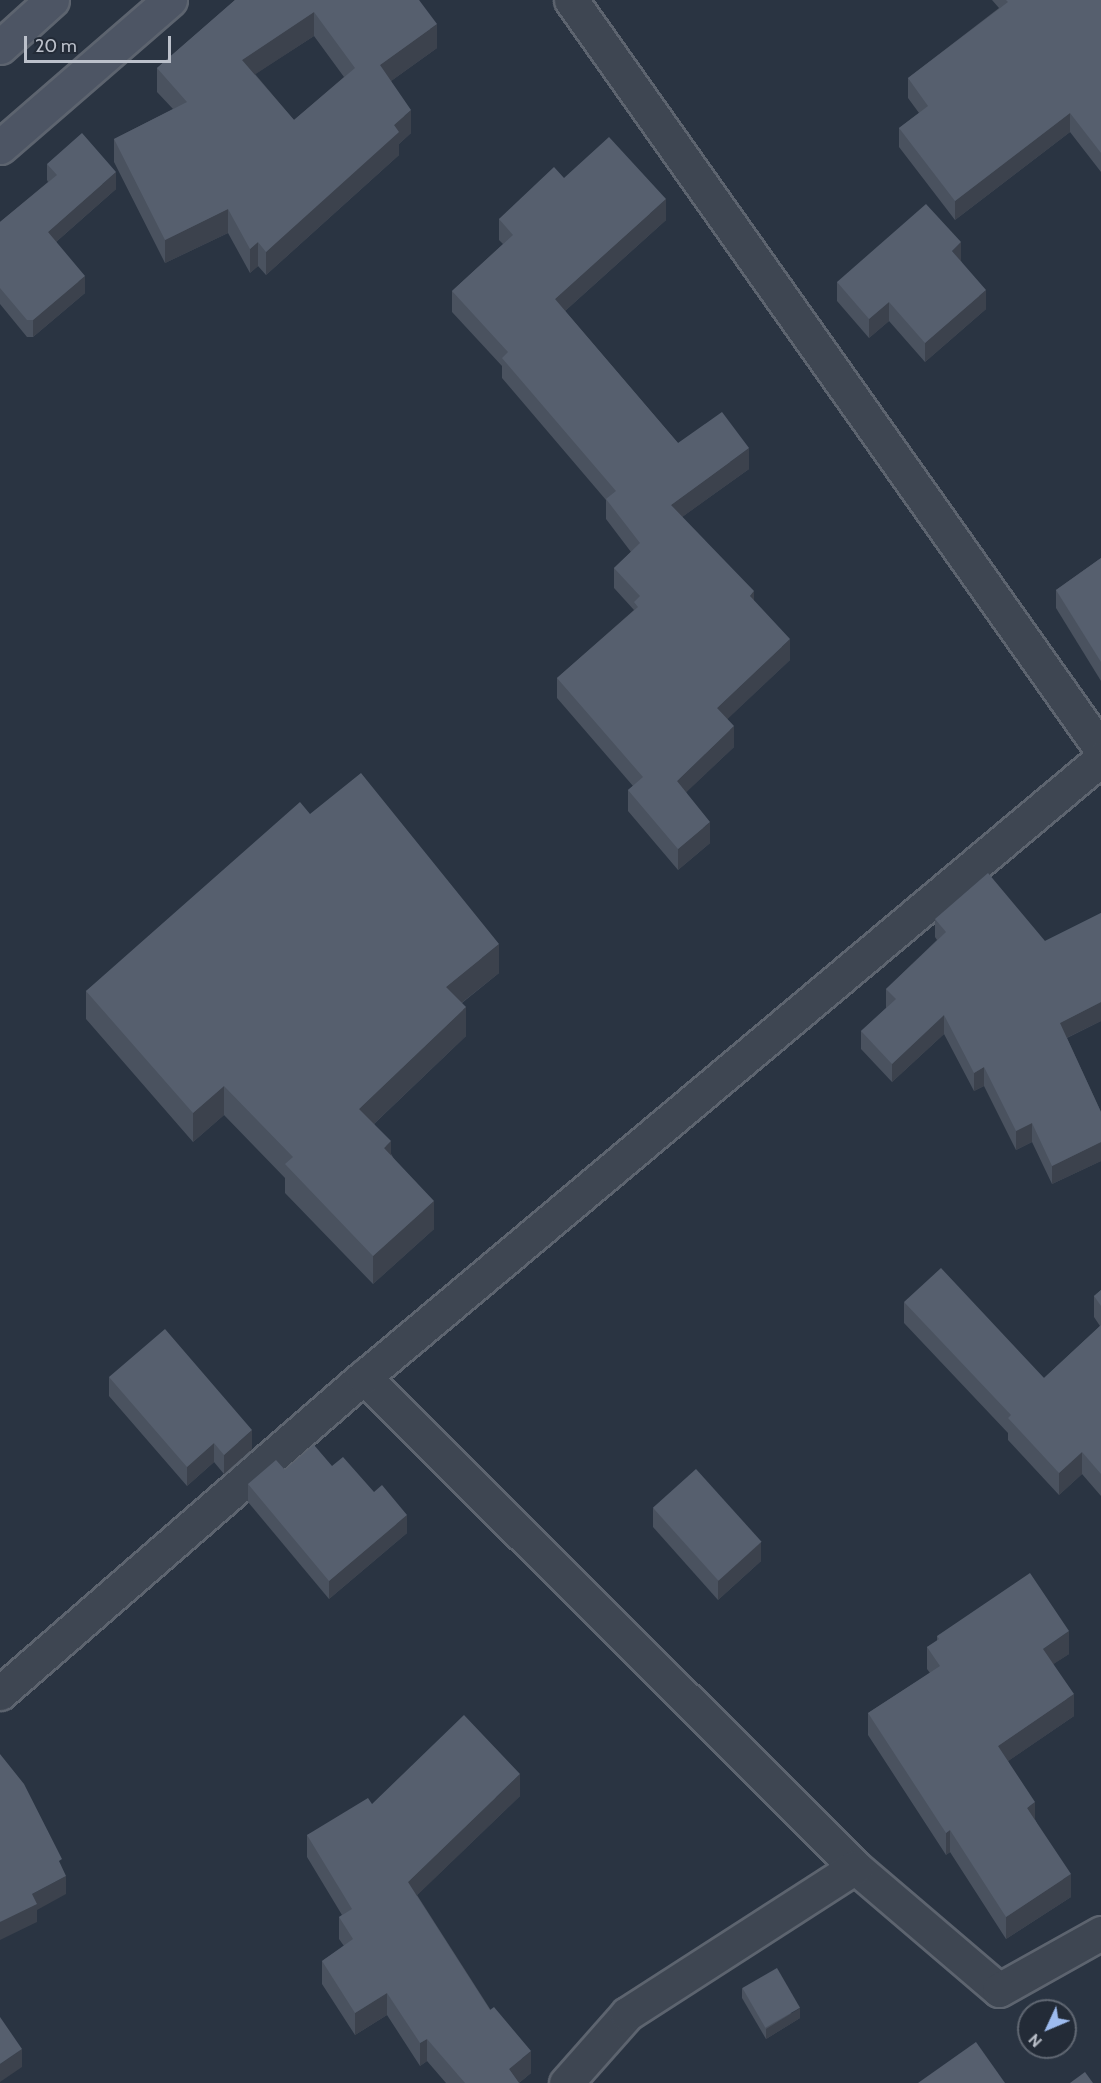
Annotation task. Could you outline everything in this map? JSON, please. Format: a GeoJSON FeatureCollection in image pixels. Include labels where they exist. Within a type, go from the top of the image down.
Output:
{"type":"FeatureCollection","features":[{"type":"Feature","properties":{"kind":"main road"},"geometry":{"type":"LineString","coordinates":[[0,47],[52,0]]}},
{"type":"Feature","properties":{"kind":"main road"},"geometry":{"type":"LineString","coordinates":[[0,147],[170,0]]}},
{"type":"Feature","properties":{"kind":"street"},"geometry":{"type":"LineString","coordinates":[[571,0],[1101,749]]}},
{"type":"Feature","properties":{"kind":"street"},"geometry":{"type":"LineString","coordinates":[[0,1693],[364,1377],[1101,759]]}},
{"type":"Feature","properties":{"kind":"street"},"geometry":{"type":"LineString","coordinates":[[364,1377],[855,1867],[999,1990],[1101,1933]]}},
{"type":"Feature","properties":{"kind":"street"},"geometry":{"type":"LineString","coordinates":[[566,2083],[627,2014],[855,1867]]}},
{"type":"Feature","properties":{"kind":"building"},"geometry":{"type":"Polygon","coordinates":[[[235,0],[419,0],[437,24],[380,65],[411,110],[394,125],[399,132],[266,252],[258,242],[250,249],[228,209],[165,240],[114,139],[187,102],[157,68],[235,0]],[[314,12],[242,60],[294,120],[355,68],[314,12]]]}},
{"type":"Feature","properties":{"kind":"building"},"geometry":{"type":"Polygon","coordinates":[[[1006,0],[1101,0],[1101,153],[1070,113],[955,201],[899,128],[928,106],[908,78],[1008,2],[1006,0]]]}},
{"type":"Feature","properties":{"kind":"building"},"geometry":{"type":"Polygon","coordinates":[[[82,133],[116,172],[48,232],[85,276],[33,320],[27,320],[0,288],[0,222],[57,175],[47,164],[82,133]]]}},
{"type":"Feature","properties":{"kind":"building"},"geometry":{"type":"Polygon","coordinates":[[[609,137],[666,199],[555,299],[678,443],[722,412],[749,448],[671,505],[754,591],[750,596],[790,639],[717,708],[734,726],[677,781],[710,822],[678,849],[628,790],[643,777],[557,678],[638,607],[634,602],[640,596],[614,568],[640,543],[606,499],[616,491],[502,358],[508,352],[452,291],[513,235],[499,219],[554,167],[564,178],[609,137]]]}},
{"type":"Feature","properties":{"kind":"building"},"geometry":{"type":"Polygon","coordinates":[[[926,204],[961,242],[952,251],[986,290],[925,343],[889,302],[869,319],[837,282],[926,204]]]}},
{"type":"Feature","properties":{"kind":"building"},"geometry":{"type":"Polygon","coordinates":[[[1101,558],[1101,662],[1056,590],[1101,558]]]}},
{"type":"Feature","properties":{"kind":"building"},"geometry":{"type":"Polygon","coordinates":[[[361,773],[499,944],[446,987],[466,1007],[359,1109],[391,1141],[384,1148],[434,1201],[373,1256],[285,1164],[293,1157],[224,1086],[193,1113],[86,991],[300,802],[310,814],[361,773]]]}},
{"type":"Feature","properties":{"kind":"building"},"geometry":{"type":"Polygon","coordinates":[[[988,873],[1045,941],[1101,913],[1101,1002],[1060,1023],[1101,1112],[1101,1142],[1052,1166],[1032,1123],[1016,1131],[984,1067],[974,1073],[944,1015],[892,1064],[861,1031],[896,999],[886,989],[946,932],[935,919],[988,873]]]}},
{"type":"Feature","properties":{"kind":"building"},"geometry":{"type":"Polygon","coordinates":[[[941,1268],[1044,1378],[1101,1325],[1101,1474],[1082,1452],[1059,1473],[1008,1418],[1011,1415],[904,1302],[941,1268]]]}},
{"type":"Feature","properties":{"kind":"building"},"geometry":{"type":"Polygon","coordinates":[[[1101,1290],[1101,1306],[1094,1296],[1101,1290]]]}},
{"type":"Feature","properties":{"kind":"building"},"geometry":{"type":"Polygon","coordinates":[[[165,1329],[252,1430],[224,1455],[214,1443],[187,1467],[109,1377],[165,1329]]]}},
{"type":"Feature","properties":{"kind":"building"},"geometry":{"type":"Polygon","coordinates":[[[314,1445],[332,1466],[343,1457],[374,1492],[382,1485],[407,1515],[329,1581],[248,1484],[276,1460],[285,1470],[314,1445]]]}},
{"type":"Feature","properties":{"kind":"building"},"geometry":{"type":"Polygon","coordinates":[[[696,1469],[762,1542],[718,1581],[653,1508],[696,1469]]]}},
{"type":"Feature","properties":{"kind":"building"},"geometry":{"type":"Polygon","coordinates":[[[1030,1573],[1069,1631],[1043,1649],[1074,1694],[998,1746],[1035,1802],[1027,1808],[1071,1874],[1006,1917],[950,1830],[946,1833],[868,1713],[940,1666],[927,1647],[939,1639],[937,1636],[1030,1573]]]}},
{"type":"Feature","properties":{"kind":"building"},"geometry":{"type":"Polygon","coordinates":[[[464,1715],[520,1774],[408,1882],[490,2010],[494,2007],[531,2051],[509,2069],[519,2083],[465,2083],[427,2039],[420,2043],[387,1993],[355,2013],[322,1961],[353,1939],[339,1917],[352,1909],[307,1835],[368,1798],[372,1804],[464,1715]]]}},
{"type":"Feature","properties":{"kind":"building"},"geometry":{"type":"Polygon","coordinates":[[[0,1754],[24,1784],[62,1859],[59,1861],[66,1876],[32,1894],[37,1904],[0,1922],[0,1754]]]}},
{"type":"Feature","properties":{"kind":"building"},"geometry":{"type":"Polygon","coordinates":[[[777,1968],[800,2008],[765,2028],[742,1988],[777,1968]]]}},
{"type":"Feature","properties":{"kind":"building"},"geometry":{"type":"Polygon","coordinates":[[[0,2017],[22,2049],[0,2064],[0,2017]]]}},
{"type":"Feature","properties":{"kind":"building"},"geometry":{"type":"Polygon","coordinates":[[[976,2042],[1005,2083],[918,2083],[976,2042]]]}},
{"type":"Feature","properties":{"kind":"building"},"geometry":{"type":"Polygon","coordinates":[[[1085,2072],[1093,2083],[1070,2083],[1085,2072]]]}}]}
